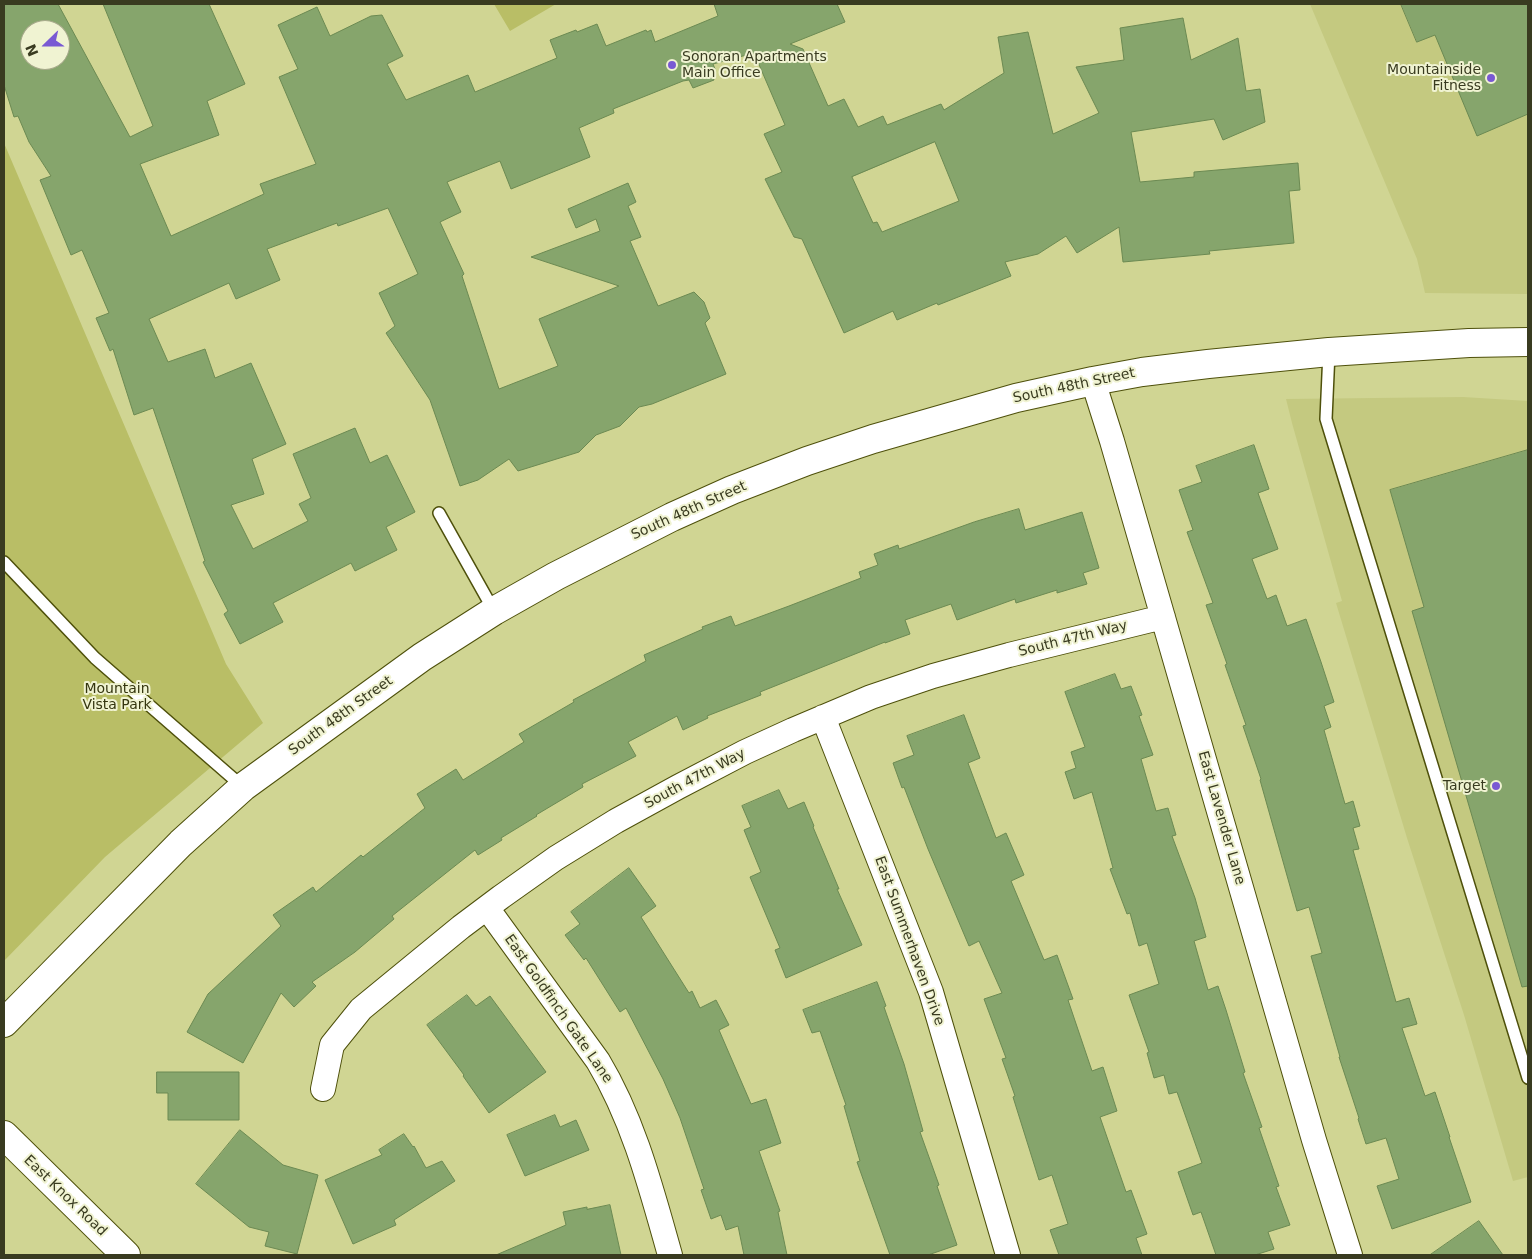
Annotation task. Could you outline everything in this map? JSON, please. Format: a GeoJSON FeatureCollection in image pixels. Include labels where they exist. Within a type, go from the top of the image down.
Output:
{"type":"FeatureCollection","features":[{"type":"Feature","properties":{"kind":"main road","name":"South 48th Street"},"geometry":{"type":"LineString","coordinates":[[4,1023],[181,843],[243,787],[422,657],[494,611],[556,576],[672,517],[732,490],[807,461],[873,439],[1008,400],[1093,381],[1142,372],[1198,365],[1329,352],[1469,343],[1528,342]]}},
{"type":"Feature","properties":{"kind":"main road","name":"East Knox Road"},"geometry":{"type":"LineString","coordinates":[[4,1136],[126,1255]]}},
{"type":"Feature","properties":{"kind":"street","name":"East Lavender Lane"},"geometry":{"type":"LineString","coordinates":[[1093,381],[1311,1131],[1350,1255]]}},
{"type":"Feature","properties":{"kind":"street","name":"South 47th Way"},"geometry":{"type":"LineString","coordinates":[[323,1089],[332,1045],[361,1009],[486,908],[556,858],[616,821],[745,752],[871,696],[933,676],[1009,655],[1162,616]]}},
{"type":"Feature","properties":{"kind":"street","name":"East Summerhaven Drive"},"geometry":{"type":"LineString","coordinates":[[823,717],[932,992],[1008,1255]]}},
{"type":"Feature","properties":{"kind":"street","name":"East Goldfinch Gate Lane"},"geometry":{"type":"LineString","coordinates":[[486,908],[610,1080],[633,1133],[670,1255]]}},
{"type":"Feature","properties":{"kind":"lane"},"geometry":{"type":"LineString","coordinates":[[1329,352],[1326,419],[1528,1078]]}},
{"type":"Feature","properties":{"kind":"lane"},"geometry":{"type":"LineString","coordinates":[[438,512],[494,611]]}},
{"type":"Feature","properties":{"kind":"lane"},"geometry":{"type":"LineString","coordinates":[[4,562],[95,658],[243,787]]}},
{"type":"Feature","properties":{"kind":"shaded area"},"geometry":{"type":"Polygon","coordinates":[[[1310,4],[1528,4],[1528,294],[1425,293],[1417,259],[1310,4]]]}},
{"type":"Feature","properties":{"kind":"shaded area"},"geometry":{"type":"Polygon","coordinates":[[[1463,397],[1528,401],[1528,1177],[1513,1181],[1464,1015],[1407,838],[1336,603],[1342,601],[1286,399],[1463,397]]]}},
{"type":"Feature","properties":{"kind":"green space"},"geometry":{"type":"Polygon","coordinates":[[[494,4],[556,4],[510,31],[494,4]]]}},
{"type":"Feature","properties":{"kind":"green space","name":"Mountain Vista Park"},"geometry":{"type":"Polygon","coordinates":[[[4,143],[226,664],[263,723],[105,857],[4,961],[4,143]]]}},
{"type":"Feature","properties":{"kind":"building"},"geometry":{"type":"Polygon","coordinates":[[[4,4],[58,4],[67,20],[20,20],[20,70],[70,70],[70,26],[130,137],[153,126],[103,4],[209,4],[245,84],[207,101],[219,135],[140,164],[171,236],[264,194],[260,184],[316,164],[279,77],[298,69],[278,25],[317,7],[330,36],[371,16],[382,15],[403,56],[387,64],[406,100],[468,75],[475,92],[557,58],[550,40],[597,24],[606,46],[646,30],[647,32],[651,30],[655,42],[718,16],[714,4],[837,4],[845,22],[790,44],[803,49],[828,106],[844,99],[858,127],[883,116],[887,125],[941,104],[944,110],[1004,73],[998,37],[1028,32],[1053,134],[1099,113],[1076,67],[1124,60],[1120,28],[1183,18],[1191,60],[1238,38],[1246,91],[1260,89],[1265,122],[1223,140],[1214,119],[1131,132],[1140,182],[1194,177],[1194,172],[1298,163],[1300,190],[1289,191],[1294,243],[1209,251],[1210,254],[1123,262],[1119,227],[1077,253],[1066,236],[1038,254],[1005,262],[1011,276],[897,320],[893,311],[844,333],[802,239],[794,237],[765,179],[782,172],[764,134],[785,125],[754,53],[713,64],[715,69],[711,70],[714,80],[693,88],[689,80],[683,81],[613,109],[614,113],[579,128],[590,157],[511,189],[500,161],[447,182],[461,212],[440,222],[464,274],[462,276],[499,389],[558,366],[539,319],[619,286],[531,257],[600,231],[596,219],[576,228],[568,209],[628,183],[636,202],[628,206],[641,237],[630,241],[658,306],[694,292],[704,302],[710,318],[705,323],[726,374],[652,404],[639,407],[620,426],[596,435],[579,452],[518,471],[509,459],[478,480],[460,486],[430,400],[386,333],[395,326],[379,293],[418,274],[388,208],[338,226],[337,223],[267,249],[280,280],[236,299],[229,283],[149,319],[168,362],[205,349],[215,378],[251,363],[286,444],[252,459],[264,494],[231,505],[253,549],[308,521],[299,504],[311,498],[293,454],[355,428],[370,463],[387,455],[415,512],[386,527],[397,550],[355,571],[351,563],[273,603],[283,622],[240,644],[224,614],[228,611],[203,562],[205,561],[153,408],[134,415],[113,349],[110,351],[96,318],[109,313],[82,250],[71,255],[40,180],[51,176],[29,142],[18,116],[14,117],[4,85],[4,4]],[[935,142],[852,177],[873,223],[877,222],[882,232],[959,201],[935,142]]]}},
{"type":"Feature","properties":{"kind":"building","name":"Mountainside Fitness"},"geometry":{"type":"Polygon","coordinates":[[[1401,4],[1528,4],[1528,114],[1477,136],[1435,35],[1417,42],[1401,4]]]}},
{"type":"Feature","properties":{"kind":"building"},"geometry":{"type":"Polygon","coordinates":[[[1254,445],[1269,489],[1258,493],[1278,549],[1252,559],[1267,599],[1276,595],[1287,626],[1306,619],[1321,662],[1334,702],[1324,706],[1331,727],[1324,730],[1345,804],[1353,801],[1360,826],[1353,828],[1359,849],[1353,850],[1396,1002],[1409,998],[1417,1024],[1402,1028],[1425,1096],[1435,1092],[1471,1202],[1392,1229],[1377,1186],[1399,1179],[1386,1138],[1366,1144],[1358,1119],[1311,956],[1322,953],[1309,907],[1297,911],[1261,779],[1243,726],[1246,725],[1206,605],[1213,603],[1187,532],[1193,530],[1179,490],[1202,482],[1196,466],[1254,445]]]}},
{"type":"Feature","properties":{"kind":"building","name":"Target"},"geometry":{"type":"Polygon","coordinates":[[[1528,450],[1528,986],[1522,987],[1412,611],[1424,607],[1390,490],[1528,450]]]}},
{"type":"Feature","properties":{"kind":"building"},"geometry":{"type":"Polygon","coordinates":[[[1019,509],[1025,530],[1082,512],[1099,568],[1083,573],[1087,584],[1057,593],[1057,590],[1016,603],[1015,599],[957,620],[951,604],[905,620],[910,634],[885,642],[760,692],[761,695],[707,716],[708,718],[683,730],[677,716],[628,742],[636,756],[582,784],[583,787],[536,815],[478,855],[475,850],[392,916],[394,919],[355,952],[312,982],[316,986],[294,1007],[281,993],[243,1063],[187,1032],[208,994],[281,926],[273,915],[313,887],[316,892],[361,855],[363,857],[425,808],[417,794],[456,769],[463,780],[524,742],[519,734],[574,702],[573,700],[646,661],[644,655],[703,629],[702,627],[731,616],[735,626],[789,606],[861,578],[859,572],[878,565],[874,554],[898,545],[899,549],[974,522],[1019,509]]]}},
{"type":"Feature","properties":{"kind":"building"},"geometry":{"type":"Polygon","coordinates":[[[1115,674],[1121,689],[1131,686],[1142,715],[1139,716],[1153,755],[1141,759],[1156,811],[1168,808],[1176,835],[1172,836],[1195,898],[1206,937],[1194,941],[1208,990],[1218,986],[1245,1072],[1243,1073],[1262,1127],[1259,1128],[1279,1186],[1276,1187],[1290,1225],[1268,1232],[1274,1249],[1255,1255],[1216,1255],[1201,1212],[1193,1215],[1178,1172],[1202,1163],[1177,1092],[1169,1094],[1164,1075],[1154,1078],[1147,1053],[1149,1052],[1129,995],[1159,984],[1147,943],[1139,946],[1130,913],[1127,914],[1110,869],[1113,868],[1092,792],[1074,799],[1065,772],[1076,768],[1071,752],[1085,747],[1065,692],[1115,674]]]}},
{"type":"Feature","properties":{"kind":"building"},"geometry":{"type":"Polygon","coordinates":[[[964,715],[980,758],[968,763],[996,838],[1006,833],[1024,875],[1011,881],[1044,960],[1057,955],[1073,999],[1068,1000],[1092,1071],[1103,1067],[1117,1111],[1100,1117],[1126,1192],[1131,1190],[1147,1234],[1136,1238],[1142,1255],[1059,1255],[1050,1230],[1068,1224],[1052,1175],[1039,1180],[1013,1097],[1015,1096],[1002,1059],[1006,1058],[984,999],[1002,993],[979,941],[969,946],[893,763],[914,755],[907,736],[964,715]]]}},
{"type":"Feature","properties":{"kind":"building"},"geometry":{"type":"Polygon","coordinates":[[[779,790],[788,809],[804,802],[839,889],[837,889],[862,945],[786,978],[775,950],[780,948],[750,877],[761,872],[744,830],[751,827],[742,806],[779,790]]]}},
{"type":"Feature","properties":{"kind":"building"},"geometry":{"type":"Polygon","coordinates":[[[629,868],[656,906],[641,917],[689,993],[692,991],[700,1008],[716,1000],[729,1025],[719,1030],[751,1104],[766,1099],[781,1143],[759,1151],[780,1211],[778,1212],[787,1255],[744,1255],[738,1226],[726,1230],[721,1215],[711,1219],[701,1190],[704,1189],[680,1118],[663,1079],[626,1008],[620,1012],[586,958],[584,960],[565,935],[580,924],[571,912],[629,868]]]}},
{"type":"Feature","properties":{"kind":"building"},"geometry":{"type":"Polygon","coordinates":[[[877,982],[904,1064],[923,1131],[920,1132],[939,1185],[937,1186],[957,1245],[928,1255],[890,1255],[857,1162],[860,1161],[844,1106],[846,1105],[820,1031],[812,1033],[803,1010],[877,982]]]}},
{"type":"Feature","properties":{"kind":"building"},"geometry":{"type":"Polygon","coordinates":[[[467,995],[476,1006],[490,996],[546,1072],[489,1113],[427,1025],[467,995]]]}},
{"type":"Feature","properties":{"kind":"building"},"geometry":{"type":"Polygon","coordinates":[[[157,1072],[239,1072],[239,1120],[168,1120],[168,1093],[157,1093],[157,1072]]]}},
{"type":"Feature","properties":{"kind":"building"},"geometry":{"type":"Polygon","coordinates":[[[555,1115],[560,1127],[576,1120],[589,1150],[525,1176],[507,1135],[555,1115]]]}},
{"type":"Feature","properties":{"kind":"building"},"geometry":{"type":"Polygon","coordinates":[[[240,1130],[283,1165],[318,1175],[297,1254],[265,1246],[269,1232],[249,1227],[196,1184],[240,1130]]]}},
{"type":"Feature","properties":{"kind":"building"},"geometry":{"type":"Polygon","coordinates":[[[404,1134],[414,1146],[426,1168],[442,1161],[455,1181],[394,1220],[396,1225],[353,1244],[325,1180],[382,1155],[379,1150],[404,1134]]]}},
{"type":"Feature","properties":{"kind":"building"},"geometry":{"type":"Polygon","coordinates":[[[610,1205],[621,1255],[496,1255],[566,1225],[563,1212],[610,1205]]]}},
{"type":"Feature","properties":{"kind":"building"},"geometry":{"type":"Polygon","coordinates":[[[1479,1221],[1503,1255],[1430,1255],[1479,1221]]]}},
{"type":"Feature","properties":{"kind":"place","name":"Sonoran Apartments Main Office"},"geometry":{"type":"Point","coordinates":[672,65]}},
{"type":"Feature","properties":{"kind":"place","name":"Mountainside Fitness"},"geometry":{"type":"Point","coordinates":[1491,78]}},
{"type":"Feature","properties":{"kind":"place","name":"Target"},"geometry":{"type":"Point","coordinates":[1496,786]}}]}
